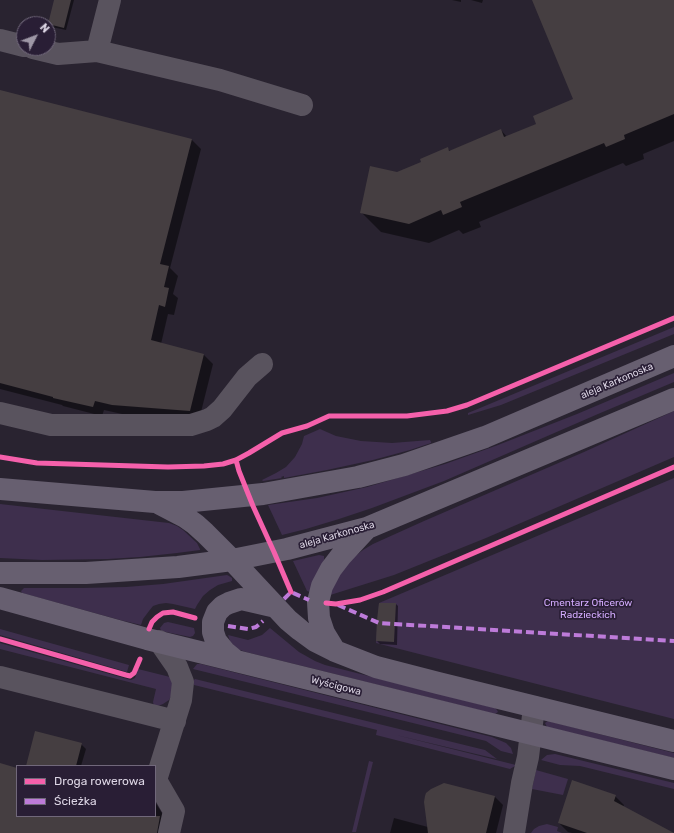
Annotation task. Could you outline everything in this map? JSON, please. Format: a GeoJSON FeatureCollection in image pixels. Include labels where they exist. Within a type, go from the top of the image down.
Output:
{"type":"FeatureCollection","features":[{"type":"Feature","properties":{"kind":"main road","name":"aleja Karkonoska"},"geometry":{"type":"LineString","coordinates":[[0,489],[155,502],[183,502],[263,494],[358,477],[397,467],[485,437],[674,356]]}},
{"type":"Feature","properties":{"kind":"main road","name":"aleja Karkonoska"},"geometry":{"type":"LineString","coordinates":[[0,573],[86,573],[178,567],[232,560],[287,549],[367,528],[674,398]]}},
{"type":"Feature","properties":{"kind":"main road"},"geometry":{"type":"LineString","coordinates":[[155,502],[185,517],[206,532],[282,615],[315,641],[335,651],[376,666],[461,689],[674,741]]}},
{"type":"Feature","properties":{"kind":"main road"},"geometry":{"type":"LineString","coordinates":[[335,651],[324,633],[320,618],[318,602],[322,586],[331,569],[341,556],[367,528]]}},
{"type":"Feature","properties":{"kind":"main road","name":"Wyścigowa"},"geometry":{"type":"LineString","coordinates":[[1,599],[147,639],[674,770]]}},
{"type":"Feature","properties":{"kind":"main road"},"geometry":{"type":"LineString","coordinates":[[236,661],[225,652],[216,641],[213,632],[213,622],[216,612],[223,606],[241,599],[276,607]]}},
{"type":"Feature","properties":{"kind":"lane"},"geometry":{"type":"LineString","coordinates":[[97,51],[110,0]]}},
{"type":"Feature","properties":{"kind":"lane"},"geometry":{"type":"LineString","coordinates":[[0,40],[16,44]]}},
{"type":"Feature","properties":{"kind":"lane"},"geometry":{"type":"LineString","coordinates":[[56,54],[97,51],[220,80],[302,104]]}},
{"type":"Feature","properties":{"kind":"lane"},"geometry":{"type":"LineString","coordinates":[[0,413],[51,425],[191,424],[213,417],[247,376],[262,364]]}},
{"type":"Feature","properties":{"kind":"lane"},"geometry":{"type":"LineString","coordinates":[[158,641],[177,667],[183,682],[181,700],[156,780],[174,811],[169,833]]}},
{"type":"Feature","properties":{"kind":"lane"},"geometry":{"type":"LineString","coordinates":[[0,678],[175,721]]}},
{"type":"Feature","properties":{"kind":"lane"},"geometry":{"type":"LineString","coordinates":[[514,833],[528,757],[534,706]]}},
{"type":"Feature","properties":{"kind":"green space"},"geometry":{"type":"Polygon","coordinates":[[[674,327],[674,334],[501,405],[468,415],[468,413],[674,327]]]}},
{"type":"Feature","properties":{"kind":"green space"},"geometry":{"type":"Polygon","coordinates":[[[674,373],[674,382],[444,481],[339,519],[282,535],[268,505],[317,498],[367,487],[445,464],[577,414],[674,373]]]}},
{"type":"Feature","properties":{"kind":"green space"},"geometry":{"type":"Polygon","coordinates":[[[674,411],[674,457],[486,538],[394,575],[327,596],[344,565],[373,544],[674,411]]]}},
{"type":"Feature","properties":{"kind":"green space"},"geometry":{"type":"Polygon","coordinates":[[[320,429],[336,436],[361,441],[392,443],[430,440],[431,443],[373,460],[284,478],[284,476],[281,477],[282,478],[262,480],[286,467],[295,457],[302,444],[304,436],[320,429]]]}},
{"type":"Feature","properties":{"kind":"green space","name":"Cmentarz Oficerów Radzieckich"},"geometry":{"type":"Polygon","coordinates":[[[674,478],[674,719],[376,643],[379,603],[674,478]]]}},
{"type":"Feature","properties":{"kind":"green space"},"geometry":{"type":"Polygon","coordinates":[[[0,504],[169,523],[183,530],[197,543],[200,550],[108,559],[42,560],[0,558],[0,504]]]}},
{"type":"Feature","properties":{"kind":"green space"},"geometry":{"type":"Polygon","coordinates":[[[319,555],[324,556],[324,560],[310,592],[307,591],[293,561],[319,555]]]}},
{"type":"Feature","properties":{"kind":"green space"},"geometry":{"type":"Polygon","coordinates":[[[227,575],[232,578],[232,581],[218,585],[210,590],[203,596],[195,609],[166,603],[159,604],[153,606],[143,619],[141,625],[22,593],[21,591],[24,588],[126,587],[163,584],[227,575]]]}},
{"type":"Feature","properties":{"kind":"green space"},"geometry":{"type":"Polygon","coordinates":[[[168,622],[194,628],[195,633],[190,637],[161,631],[160,628],[164,623],[168,622]]]}},
{"type":"Feature","properties":{"kind":"green space"},"geometry":{"type":"Polygon","coordinates":[[[270,628],[299,652],[325,665],[495,708],[498,712],[495,714],[246,652],[237,649],[230,641],[228,635],[248,640],[262,635],[270,628]]]}},
{"type":"Feature","properties":{"kind":"green space"},"geometry":{"type":"Polygon","coordinates":[[[0,629],[129,665],[127,672],[0,635],[0,629]]]}},
{"type":"Feature","properties":{"kind":"green space"},"geometry":{"type":"Polygon","coordinates":[[[0,643],[131,680],[135,678],[138,669],[170,677],[173,686],[173,693],[169,700],[158,706],[154,706],[153,702],[156,689],[0,649],[0,643]]]}},
{"type":"Feature","properties":{"kind":"green space"},"geometry":{"type":"Polygon","coordinates":[[[197,664],[492,737],[506,743],[511,748],[513,754],[501,751],[486,741],[193,669],[197,664]]]}},
{"type":"Feature","properties":{"kind":"green space"},"geometry":{"type":"Polygon","coordinates":[[[195,679],[485,750],[497,759],[396,735],[516,765],[510,769],[376,735],[377,730],[194,685],[193,681],[195,679]]]}},
{"type":"Feature","properties":{"kind":"green space"},"geometry":{"type":"Polygon","coordinates":[[[548,721],[674,753],[674,758],[547,727],[545,723],[548,721]]]}},
{"type":"Feature","properties":{"kind":"green space"},"geometry":{"type":"Polygon","coordinates":[[[555,754],[674,783],[674,789],[580,766],[560,765],[541,760],[547,755],[555,754]]]}},
{"type":"Feature","properties":{"kind":"green space"},"geometry":{"type":"Polygon","coordinates":[[[369,761],[373,762],[356,832],[352,832],[369,761]]]}},
{"type":"Feature","properties":{"kind":"green space"},"geometry":{"type":"Polygon","coordinates":[[[536,770],[568,779],[563,795],[532,789],[536,770]]]}},
{"type":"Feature","properties":{"kind":"green space"},"geometry":{"type":"Polygon","coordinates":[[[547,824],[558,827],[557,831],[562,833],[531,833],[539,826],[547,824]]]}},
{"type":"Feature","properties":{"kind":"building"},"geometry":{"type":"Polygon","coordinates":[[[54,0],[71,0],[64,28],[56,26],[56,16],[50,16],[54,0]]]}},
{"type":"Feature","properties":{"kind":"building"},"geometry":{"type":"Polygon","coordinates":[[[532,0],[674,0],[674,114],[624,135],[625,139],[606,147],[604,143],[460,202],[462,207],[443,215],[441,210],[409,224],[360,213],[370,166],[397,172],[421,162],[420,159],[448,147],[449,151],[501,129],[504,137],[536,124],[533,116],[573,99],[532,0]]]}},
{"type":"Feature","properties":{"kind":"building"},"geometry":{"type":"Polygon","coordinates":[[[0,90],[192,139],[160,264],[169,266],[164,287],[169,288],[165,307],[159,305],[151,340],[204,354],[190,411],[112,405],[95,401],[93,407],[53,398],[0,383],[0,90]]]}},
{"type":"Feature","properties":{"kind":"building"},"geometry":{"type":"Polygon","coordinates":[[[379,603],[396,603],[394,642],[376,641],[379,603]]]}},
{"type":"Feature","properties":{"kind":"building"},"geometry":{"type":"Polygon","coordinates":[[[35,731],[82,743],[76,765],[26,765],[35,731]]]}},
{"type":"Feature","properties":{"kind":"building"},"geometry":{"type":"Polygon","coordinates":[[[0,763],[16,768],[16,817],[160,816],[157,833],[0,833],[0,763]]]}},
{"type":"Feature","properties":{"kind":"building"},"geometry":{"type":"Polygon","coordinates":[[[572,780],[616,795],[614,801],[674,833],[587,833],[558,823],[572,780]]]}},
{"type":"Feature","properties":{"kind":"building"},"geometry":{"type":"Polygon","coordinates":[[[444,783],[495,796],[486,833],[428,833],[424,802],[425,796],[431,789],[444,783]]]}},
{"type":"Feature","properties":{"kind":"marked path"},"geometry":{"type":"LineString","coordinates":[[284,599],[291,592],[309,600]]}},
{"type":"Feature","properties":{"kind":"marked path"},"geometry":{"type":"LineString","coordinates":[[338,605],[379,623],[674,641]]}},
{"type":"Feature","properties":{"kind":"marked path"},"geometry":{"type":"LineString","coordinates":[[228,626],[248,629],[256,627],[263,621]]}},
{"type":"Feature","properties":{"kind":"cycle path"},"geometry":{"type":"LineString","coordinates":[[0,457],[37,463],[168,467],[223,464],[236,460],[282,433],[307,426],[329,416],[407,416],[447,411],[467,405],[674,318]]}},
{"type":"Feature","properties":{"kind":"cycle path"},"geometry":{"type":"LineString","coordinates":[[236,460],[253,506],[291,592]]}},
{"type":"Feature","properties":{"kind":"cycle path"},"geometry":{"type":"LineString","coordinates":[[326,603],[336,604],[360,600],[383,592],[674,467]]}},
{"type":"Feature","properties":{"kind":"cycle path"},"geometry":{"type":"LineString","coordinates":[[149,629],[152,622],[163,613],[173,612],[195,618]]}},
{"type":"Feature","properties":{"kind":"cycle path"},"geometry":{"type":"LineString","coordinates":[[0,639],[130,676],[134,673],[140,659]]}}]}
